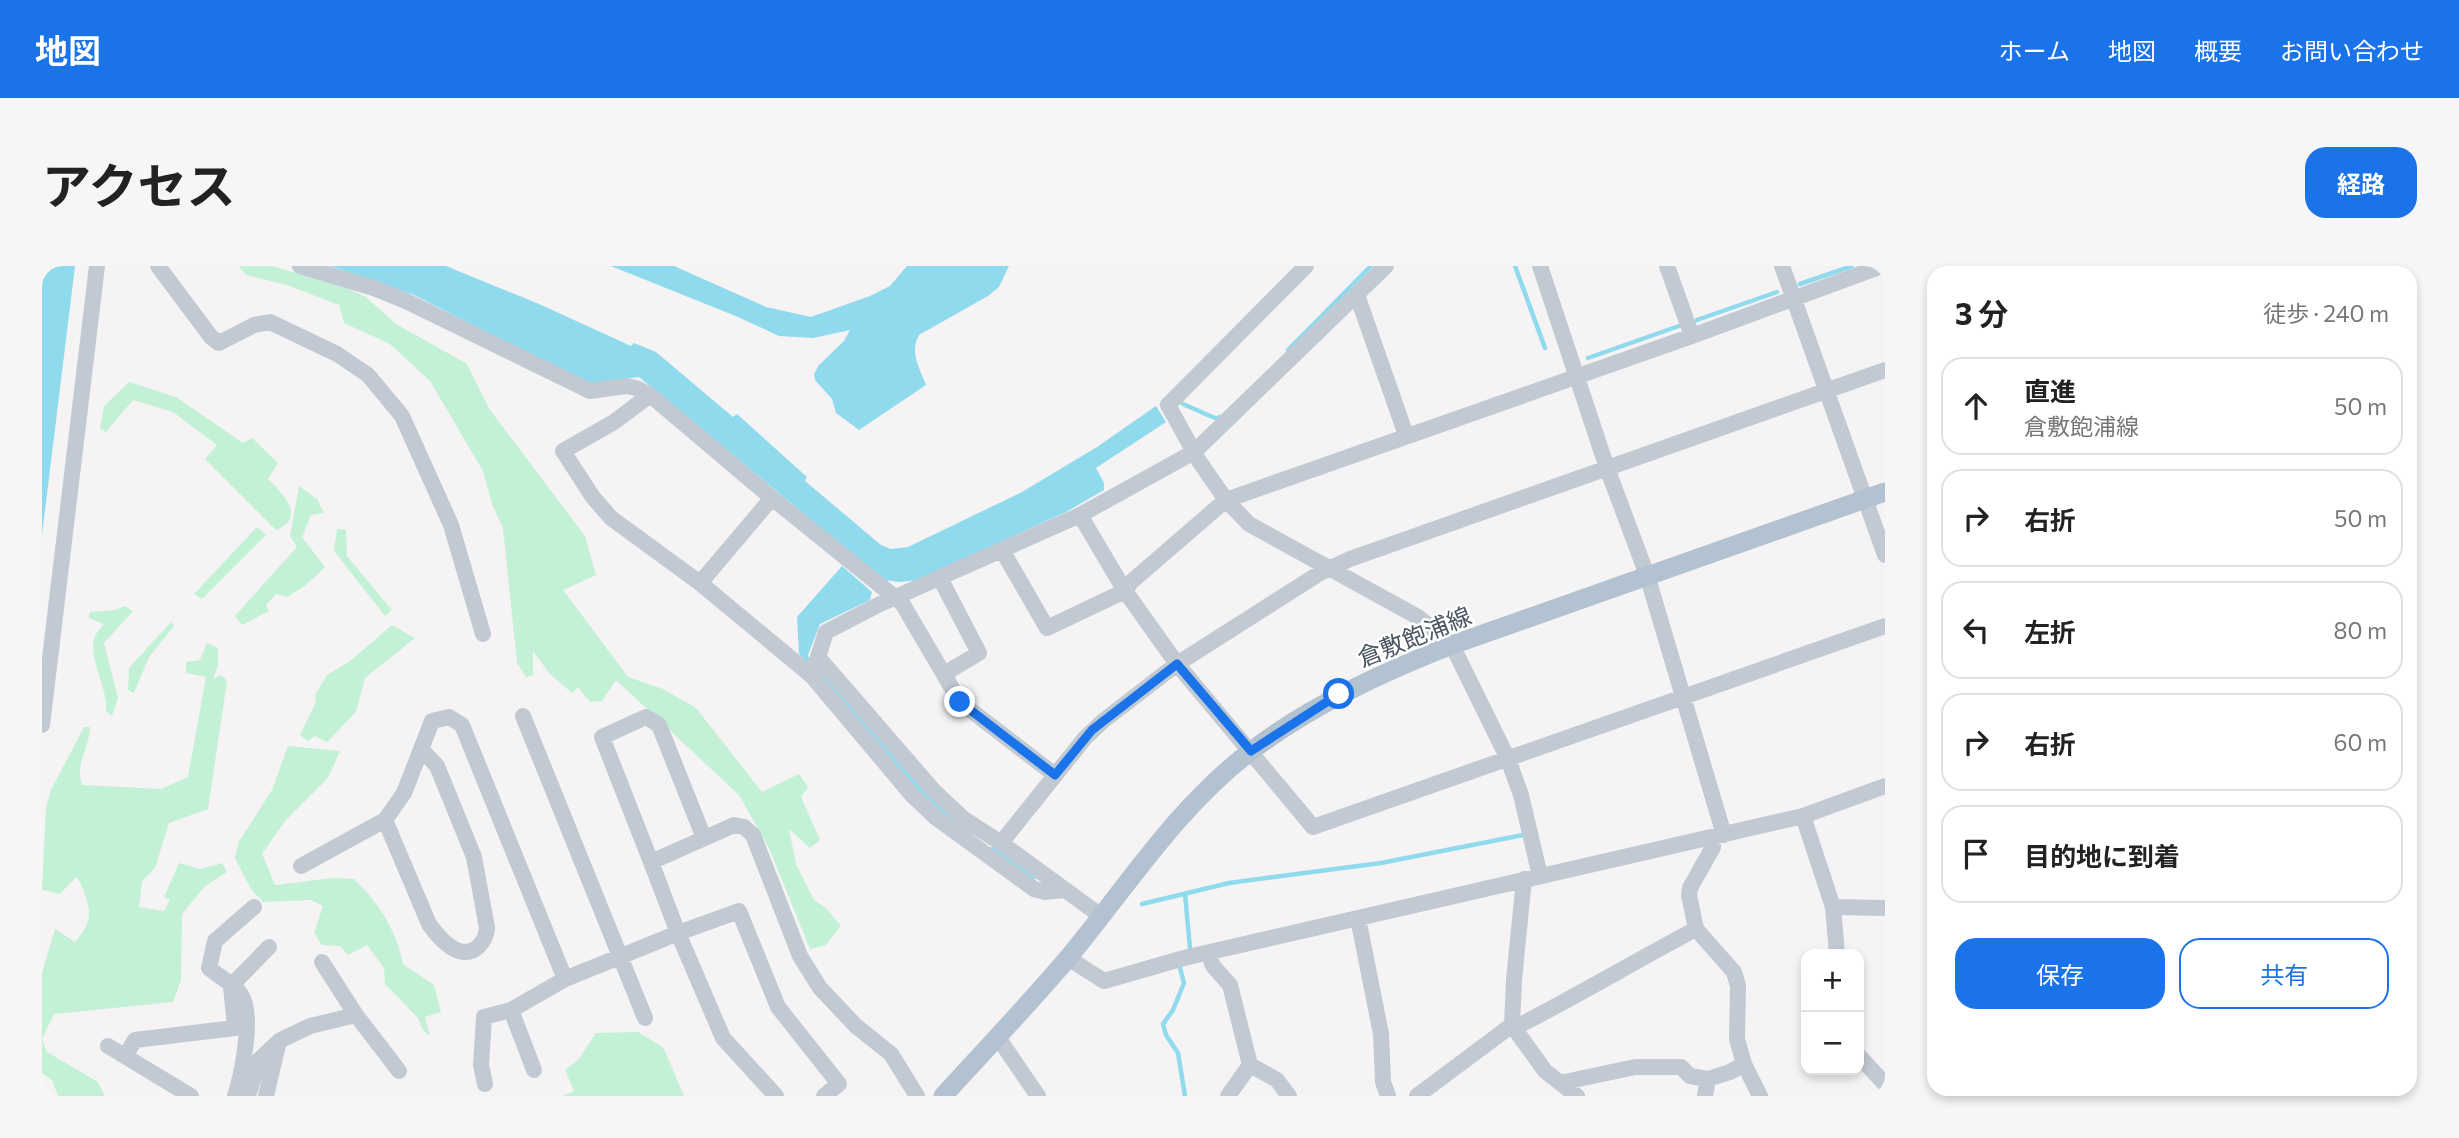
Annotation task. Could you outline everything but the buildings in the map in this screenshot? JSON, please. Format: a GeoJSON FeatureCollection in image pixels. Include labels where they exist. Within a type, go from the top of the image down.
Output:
{"type":"FeatureCollection","features":[{"type":"Feature","properties":{"kind":"main road","name":"倉敷飽浦線"},"geometry":{"type":"LineString","coordinates":[[943,1096],[1068,958],[1189,807],[1251,751],[1339,694],[1384,672],[1452,645],[1885,492]]}},
{"type":"Feature","properties":{"kind":"street"},"geometry":{"type":"LineString","coordinates":[[42,725],[97,266]]}},
{"type":"Feature","properties":{"kind":"street"},"geometry":{"type":"LineString","coordinates":[[158,266],[211,337],[219,343],[254,325],[270,322],[337,354],[368,375],[402,416],[451,525],[483,635]]}},
{"type":"Feature","properties":{"kind":"street"},"geometry":{"type":"LineString","coordinates":[[300,266],[374,288],[406,301],[590,391],[626,386],[650,395],[902,603],[960,702],[1055,775]]}},
{"type":"Feature","properties":{"kind":"street"},"geometry":{"type":"LineString","coordinates":[[1306,266],[1171,411],[1194,453],[1226,500],[1249,524],[1418,617],[1452,645],[1507,759],[1521,795],[1532,877],[1514,980],[1512,1025],[1545,1071],[1577,1096]]}},
{"type":"Feature","properties":{"kind":"street"},"geometry":{"type":"LineString","coordinates":[[815,667],[826,632],[1080,515],[1194,453],[1386,266]]}},
{"type":"Feature","properties":{"kind":"street"},"geometry":{"type":"LineString","coordinates":[[1540,266],[1607,468],[1647,575],[1683,696],[1718,837],[1690,888],[1689,895],[1696,929],[1734,972],[1738,986],[1737,1039],[1744,1063],[1760,1096]]}},
{"type":"Feature","properties":{"kind":"street"},"geometry":{"type":"LineString","coordinates":[[1667,266],[1692,336]]}},
{"type":"Feature","properties":{"kind":"street"},"geometry":{"type":"LineString","coordinates":[[1782,266],[1885,555]]}},
{"type":"Feature","properties":{"kind":"street"},"geometry":{"type":"LineString","coordinates":[[1002,550],[1047,628],[1125,591],[1131,582],[1226,500],[1882,266]]}},
{"type":"Feature","properties":{"kind":"street"},"geometry":{"type":"LineString","coordinates":[[1357,295],[1406,435]]}},
{"type":"Feature","properties":{"kind":"street"},"geometry":{"type":"LineString","coordinates":[[1001,843],[1092,730],[1177,664],[1331,568],[1885,370]]}},
{"type":"Feature","properties":{"kind":"street"},"geometry":{"type":"LineString","coordinates":[[650,395],[614,422],[563,451],[592,496],[611,518],[815,667],[934,792],[964,819],[1101,916]]}},
{"type":"Feature","properties":{"kind":"street"},"geometry":{"type":"LineString","coordinates":[[700,583],[772,498]]}},
{"type":"Feature","properties":{"kind":"street"},"geometry":{"type":"LineString","coordinates":[[1080,515],[1125,591],[1177,664],[1313,827],[1885,626]]}},
{"type":"Feature","properties":{"kind":"street"},"geometry":{"type":"LineString","coordinates":[[940,578],[979,653],[944,674]]}},
{"type":"Feature","properties":{"kind":"street"},"geometry":{"type":"LineString","coordinates":[[815,667],[912,795],[935,817],[1034,889],[1045,892],[1065,890]]}},
{"type":"Feature","properties":{"kind":"street"},"geometry":{"type":"LineString","coordinates":[[523,716],[645,1018]]}},
{"type":"Feature","properties":{"kind":"street"},"geometry":{"type":"LineString","coordinates":[[301,866],[385,820],[404,793],[432,722],[449,717],[462,725],[565,979]]}},
{"type":"Feature","properties":{"kind":"street"},"geometry":{"type":"LineString","coordinates":[[704,838],[659,725],[646,717],[601,737],[678,933],[723,1038],[776,1096]]}},
{"type":"Feature","properties":{"kind":"street"},"geometry":{"type":"LineString","coordinates":[[385,820],[429,924],[436,934],[458,951],[479,947],[486,937],[487,928],[474,857],[437,766],[421,749]]}},
{"type":"Feature","properties":{"kind":"street"},"geometry":{"type":"LineString","coordinates":[[1068,958],[1104,981],[1208,953],[1803,816],[1885,786]]}},
{"type":"Feature","properties":{"kind":"street"},"geometry":{"type":"LineString","coordinates":[[1803,816],[1833,907],[1837,949]]}},
{"type":"Feature","properties":{"kind":"street"},"geometry":{"type":"LineString","coordinates":[[651,862],[734,825],[749,830],[800,956],[820,988],[856,1026],[891,1054],[917,1096]]}},
{"type":"Feature","properties":{"kind":"street"},"geometry":{"type":"LineString","coordinates":[[235,1096],[246,1042],[246,1018],[241,994],[209,968],[215,941],[254,907]]}},
{"type":"Feature","properties":{"kind":"street"},"geometry":{"type":"LineString","coordinates":[[1833,907],[1885,908]]}},
{"type":"Feature","properties":{"kind":"street"},"geometry":{"type":"LineString","coordinates":[[485,1084],[481,1065],[484,1017],[511,1010],[565,979],[739,911],[778,1007],[839,1084],[824,1096]]}},
{"type":"Feature","properties":{"kind":"street"},"geometry":{"type":"LineString","coordinates":[[1358,918],[1381,1034],[1383,1082],[1388,1096]]}},
{"type":"Feature","properties":{"kind":"street"},"geometry":{"type":"LineString","coordinates":[[1417,1096],[1512,1025],[1520,1025],[1576,997],[1637,960],[1696,929]]}},
{"type":"Feature","properties":{"kind":"street"},"geometry":{"type":"LineString","coordinates":[[125,1056],[135,1041],[235,1028],[231,986],[269,947]]}},
{"type":"Feature","properties":{"kind":"street"},"geometry":{"type":"LineString","coordinates":[[1208,953],[1213,965],[1230,985],[1251,1065],[1277,1080],[1289,1096]]}},
{"type":"Feature","properties":{"kind":"street"},"geometry":{"type":"LineString","coordinates":[[322,962],[356,1015],[399,1071]]}},
{"type":"Feature","properties":{"kind":"street"},"geometry":{"type":"LineString","coordinates":[[511,1010],[534,1070]]}},
{"type":"Feature","properties":{"kind":"street"},"geometry":{"type":"LineString","coordinates":[[248,1096],[259,1060],[279,1041],[310,1026],[356,1015]]}},
{"type":"Feature","properties":{"kind":"street"},"geometry":{"type":"LineString","coordinates":[[997,1036],[1038,1096]]}},
{"type":"Feature","properties":{"kind":"street"},"geometry":{"type":"LineString","coordinates":[[266,1096],[279,1041]]}},
{"type":"Feature","properties":{"kind":"street"},"geometry":{"type":"LineString","coordinates":[[108,1046],[191,1096]]}},
{"type":"Feature","properties":{"kind":"street"},"geometry":{"type":"LineString","coordinates":[[1864,1061],[1885,1084]]}},
{"type":"Feature","properties":{"kind":"street"},"geometry":{"type":"LineString","coordinates":[[1560,1083],[1635,1067],[1681,1067],[1690,1076],[1708,1079],[1730,1072],[1744,1063]]}},
{"type":"Feature","properties":{"kind":"street"},"geometry":{"type":"LineString","coordinates":[[1228,1096],[1251,1065]]}},
{"type":"Feature","properties":{"kind":"street"},"geometry":{"type":"LineString","coordinates":[[1705,1096],[1708,1079]]}},
{"type":"Feature","properties":{"kind":"green space"},"geometry":{"type":"Polygon","coordinates":[[[239,266],[272,266],[347,288],[366,297],[396,324],[467,364],[490,410],[585,536],[596,575],[563,590],[628,677],[663,689],[696,708],[762,792],[799,774],[808,787],[801,797],[820,840],[810,848],[789,829],[796,864],[814,900],[826,908],[841,926],[826,945],[810,949],[769,848],[739,795],[616,680],[602,701],[590,702],[578,687],[572,693],[549,673],[533,651],[533,675],[526,677],[517,663],[503,528],[492,504],[483,471],[430,381],[390,344],[344,323],[339,305],[287,285],[246,275],[239,266]]]}},
{"type":"Feature","properties":{"kind":"green space"},"geometry":{"type":"Polygon","coordinates":[[[129,382],[176,397],[243,443],[252,438],[278,463],[268,479],[289,504],[290,518],[285,525],[276,530],[205,459],[217,445],[173,412],[133,400],[106,432],[100,429],[104,406],[129,382]]]}},
{"type":"Feature","properties":{"kind":"green space"},"geometry":{"type":"Polygon","coordinates":[[[299,486],[317,499],[324,513],[311,515],[302,537],[325,567],[306,585],[287,597],[276,594],[266,605],[269,611],[242,625],[235,616],[297,547],[290,536],[299,486]]]}},
{"type":"Feature","properties":{"kind":"green space"},"geometry":{"type":"Polygon","coordinates":[[[257,527],[266,535],[202,599],[194,594],[257,527]]]}},
{"type":"Feature","properties":{"kind":"green space"},"geometry":{"type":"Polygon","coordinates":[[[337,529],[346,530],[347,556],[392,610],[385,616],[334,551],[337,529]]]}},
{"type":"Feature","properties":{"kind":"green space"},"geometry":{"type":"Polygon","coordinates":[[[125,606],[133,611],[104,643],[118,698],[112,716],[106,711],[93,647],[94,638],[104,624],[89,618],[90,612],[116,610],[125,606]]]}},
{"type":"Feature","properties":{"kind":"green space"},"geometry":{"type":"Polygon","coordinates":[[[171,622],[174,626],[149,657],[134,693],[128,690],[129,668],[171,622]]]}},
{"type":"Feature","properties":{"kind":"green space"},"geometry":{"type":"Polygon","coordinates":[[[392,625],[415,638],[365,678],[356,712],[327,742],[315,736],[308,741],[300,735],[316,702],[315,695],[327,675],[350,661],[392,625]]]}},
{"type":"Feature","properties":{"kind":"green space"},"geometry":{"type":"Polygon","coordinates":[[[207,643],[218,648],[218,666],[213,679],[221,675],[227,681],[208,809],[169,823],[155,868],[142,881],[139,907],[164,911],[170,900],[164,897],[179,863],[200,869],[222,863],[227,872],[205,886],[182,914],[181,980],[173,1002],[54,1014],[42,1039],[42,973],[55,929],[75,942],[86,927],[89,916],[85,895],[76,877],[60,894],[42,890],[46,808],[51,790],[84,727],[90,727],[80,769],[82,785],[161,789],[188,777],[206,677],[186,673],[186,662],[200,660],[207,643]]]}},
{"type":"Feature","properties":{"kind":"green space"},"geometry":{"type":"Polygon","coordinates":[[[288,746],[340,751],[328,778],[285,821],[262,854],[275,885],[334,878],[354,879],[371,897],[385,918],[396,940],[403,964],[434,985],[441,1012],[425,1017],[430,1036],[423,1030],[418,1018],[385,984],[384,968],[367,945],[348,955],[340,946],[322,945],[314,933],[323,906],[311,900],[263,902],[251,889],[235,858],[238,843],[272,790],[288,746]]]}},
{"type":"Feature","properties":{"kind":"green space"},"geometry":{"type":"Polygon","coordinates":[[[638,1032],[663,1047],[684,1096],[562,1096],[574,1091],[565,1070],[578,1060],[596,1033],[638,1032]]]}},
{"type":"Feature","properties":{"kind":"green space"},"geometry":{"type":"Polygon","coordinates":[[[42,1039],[47,1052],[98,1082],[105,1096],[58,1096],[52,1080],[42,1073],[42,1039]]]}},
{"type":"Feature","properties":{"kind":"water"},"geometry":{"type":"Polygon","coordinates":[[[42,266],[75,266],[42,535],[42,266]]]}},
{"type":"Feature","properties":{"kind":"water"},"geometry":{"type":"Polygon","coordinates":[[[330,266],[446,266],[631,346],[634,343],[656,352],[733,417],[737,414],[807,477],[805,481],[881,545],[891,549],[908,547],[1022,492],[1097,447],[1156,406],[1166,422],[1096,468],[1104,483],[1104,490],[1066,512],[917,580],[884,580],[639,377],[588,384],[414,295],[330,266]]]}},
{"type":"Feature","properties":{"kind":"water"},"geometry":{"type":"Polygon","coordinates":[[[611,266],[674,266],[766,307],[811,317],[890,286],[907,266],[1009,266],[999,287],[988,296],[919,335],[915,354],[926,385],[859,430],[836,413],[832,399],[815,380],[814,374],[819,365],[844,341],[850,330],[813,338],[779,336],[611,266]]]}},
{"type":"Feature","properties":{"kind":"water"},"geometry":{"type":"Polygon","coordinates":[[[842,566],[872,592],[870,600],[820,624],[808,655],[810,660],[807,662],[799,654],[797,617],[842,566]]]}},
{"type":"Feature","properties":{"kind":"waterway"},"geometry":{"type":"LineString","coordinates":[[1288,350],[1371,266]]}},
{"type":"Feature","properties":{"kind":"waterway"},"geometry":{"type":"LineString","coordinates":[[1515,266],[1545,348]]}},
{"type":"Feature","properties":{"kind":"waterway"},"geometry":{"type":"LineString","coordinates":[[1800,284],[1852,266]]}},
{"type":"Feature","properties":{"kind":"waterway"},"geometry":{"type":"LineString","coordinates":[[1697,320],[1777,292]]}},
{"type":"Feature","properties":{"kind":"waterway"},"geometry":{"type":"LineString","coordinates":[[1588,358],[1679,326]]}},
{"type":"Feature","properties":{"kind":"waterway"},"geometry":{"type":"LineString","coordinates":[[1183,404],[1217,419],[1219,417]]}},
{"type":"Feature","properties":{"kind":"waterway"},"geometry":{"type":"LineString","coordinates":[[817,669],[918,787],[957,823]]}},
{"type":"Feature","properties":{"kind":"waterway"},"geometry":{"type":"LineString","coordinates":[[1142,904],[1229,883],[1381,863],[1523,835]]}},
{"type":"Feature","properties":{"kind":"waterway"},"geometry":{"type":"LineString","coordinates":[[992,849],[1035,877]]}},
{"type":"Feature","properties":{"kind":"waterway"},"geometry":{"type":"LineString","coordinates":[[1185,894],[1190,948]]}},
{"type":"Feature","properties":{"kind":"waterway"},"geometry":{"type":"LineString","coordinates":[[1180,968],[1184,983],[1173,1010],[1163,1024],[1166,1035],[1178,1053],[1185,1096]]}},
{"type":"Feature","properties":{"kind":"route"},"geometry":{"type":"LineString","coordinates":[[960,702],[1055,775],[1092,730],[1177,664],[1251,751],[1339,694]]}}]}
